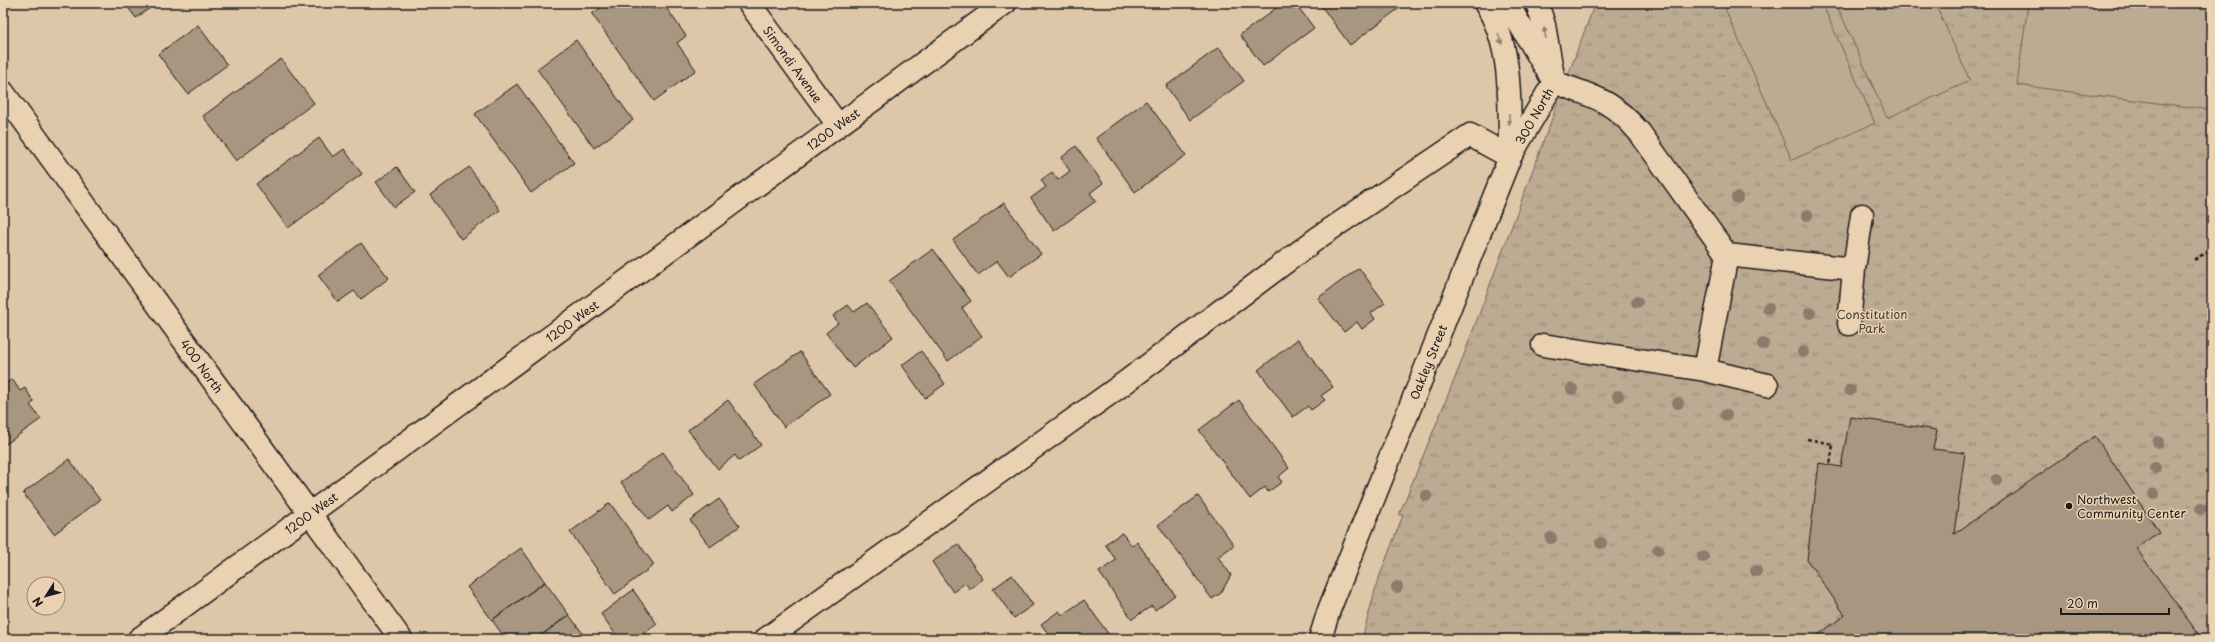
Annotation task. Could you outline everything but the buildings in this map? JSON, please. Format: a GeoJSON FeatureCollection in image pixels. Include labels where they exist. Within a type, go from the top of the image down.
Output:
{"type":"FeatureCollection","features":[{"type":"Feature","properties":{"kind":"street","name":"Simondi Avenue"},"geometry":{"type":"LineString","coordinates":[[749,3],[838,125]]}},
{"type":"Feature","properties":{"kind":"street","name":"1200 West"},"geometry":{"type":"LineString","coordinates":[[139,639],[1005,3]]}},
{"type":"Feature","properties":{"kind":"street","name":"Oakley Street"},"geometry":{"type":"LineString","coordinates":[[1320,639],[1329,610],[1510,157],[1508,81],[1502,43],[1485,3]]}},
{"type":"Feature","properties":{"kind":"street"},"geometry":{"type":"LineString","coordinates":[[1507,3],[1554,82],[1593,94],[1610,104],[1626,117],[1640,132],[1727,255],[1705,370]]}},
{"type":"Feature","properties":{"kind":"street","name":"300 North"},"geometry":{"type":"LineString","coordinates":[[1510,157],[1554,82],[1544,25],[1536,3]]}},
{"type":"Feature","properties":{"kind":"street","name":"400 North"},"geometry":{"type":"LineString","coordinates":[[3,92],[401,639]]}},
{"type":"Feature","properties":{"kind":"street"},"geometry":{"type":"LineString","coordinates":[[766,639],[1123,384],[1319,237],[1470,135],[1510,157]]}},
{"type":"Feature","properties":{"kind":"street"},"geometry":{"type":"LineString","coordinates":[[1849,324],[1854,269],[1862,215]]}},
{"type":"Feature","properties":{"kind":"street"},"geometry":{"type":"LineString","coordinates":[[1727,255],[1854,269]]}},
{"type":"Feature","properties":{"kind":"street"},"geometry":{"type":"LineString","coordinates":[[1543,345],[1705,370],[1767,385]]}},
{"type":"Feature","properties":{"kind":"path"},"geometry":{"type":"LineString","coordinates":[[2194,260],[2212,249]]}},
{"type":"Feature","properties":{"kind":"path"},"geometry":{"type":"LineString","coordinates":[[1807,438],[1832,444],[1830,465]]}},
{"type":"Feature","properties":{"kind":"green space","name":"Constitution Park"},"geometry":{"type":"Polygon","coordinates":[[[1595,3],[2212,3],[2212,639],[1362,639],[1377,583],[1403,515],[1399,515],[1459,368],[1595,3]]]}},
{"type":"Feature","properties":{"kind":"green space"},"geometry":{"type":"Polygon","coordinates":[[[1740,3],[1822,3],[1875,123],[1792,160],[1725,9],[1740,3]]]}},
{"type":"Feature","properties":{"kind":"green space"},"geometry":{"type":"Polygon","coordinates":[[[1836,3],[1935,3],[1970,81],[1887,118],[1836,3]]]}},
{"type":"Feature","properties":{"kind":"green space"},"geometry":{"type":"Polygon","coordinates":[[[2028,3],[2212,3],[2212,110],[2017,85],[2028,3]]]}},
{"type":"Feature","properties":{"kind":"place","name":"Northwest Community Center"},"geometry":{"type":"Point","coordinates":[2069,506]}}]}
